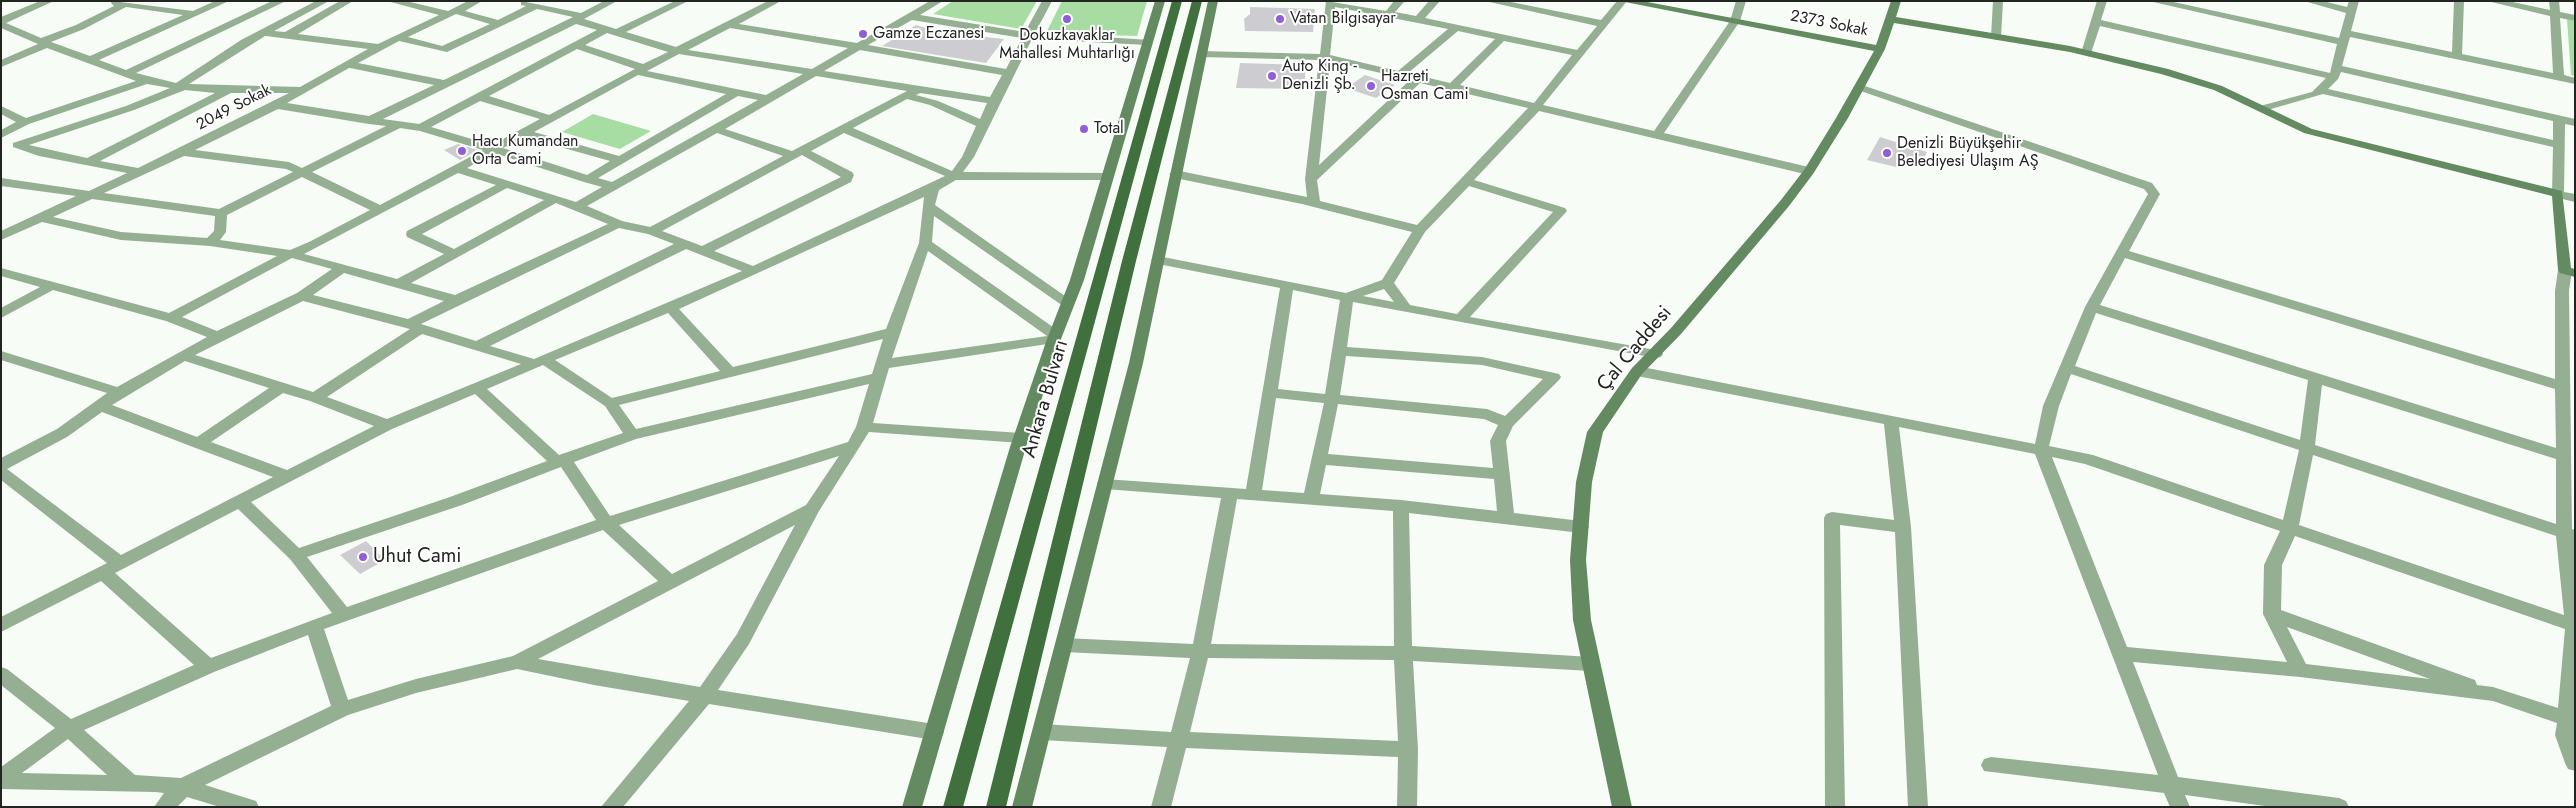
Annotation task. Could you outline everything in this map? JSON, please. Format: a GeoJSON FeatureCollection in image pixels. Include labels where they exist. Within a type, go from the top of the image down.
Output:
{"type":"FeatureCollection","features":[{"type":"Feature","properties":{"kind":"main road","name":"Ankara Bulvarı"},"geometry":{"type":"LineString","coordinates":[[953,807],[1177,1]]}},
{"type":"Feature","properties":{"kind":"main road"},"geometry":{"type":"LineString","coordinates":[[996,807],[1129,261],[1197,1]]}},
{"type":"Feature","properties":{"kind":"street"},"geometry":{"type":"LineString","coordinates":[[1,22],[49,1]]}},
{"type":"Feature","properties":{"kind":"street"},"geometry":{"type":"LineString","coordinates":[[107,1],[195,14]]}},
{"type":"Feature","properties":{"kind":"street"},"geometry":{"type":"LineString","coordinates":[[154,7],[165,1]]}},
{"type":"Feature","properties":{"kind":"street"},"geometry":{"type":"LineString","coordinates":[[88,61],[224,1]]}},
{"type":"Feature","properties":{"kind":"street"},"geometry":{"type":"LineString","coordinates":[[128,73],[281,1]]}},
{"type":"Feature","properties":{"kind":"street"},"geometry":{"type":"LineString","coordinates":[[18,145],[130,108],[181,86],[246,42],[324,1]]}},
{"type":"Feature","properties":{"kind":"street"},"geometry":{"type":"LineString","coordinates":[[288,35],[348,1]]}},
{"type":"Feature","properties":{"kind":"street"},"geometry":{"type":"LineString","coordinates":[[392,1],[499,23]]}},
{"type":"Feature","properties":{"kind":"street","name":"2049 Sokak"},"geometry":{"type":"LineString","coordinates":[[1,236],[182,152],[350,66],[378,48],[477,1]]}},
{"type":"Feature","properties":{"kind":"street"},"geometry":{"type":"LineString","coordinates":[[520,1],[677,51],[994,101]]}},
{"type":"Feature","properties":{"kind":"street"},"geometry":{"type":"LineString","coordinates":[[369,121],[612,1]]}},
{"type":"Feature","properties":{"kind":"street"},"geometry":{"type":"LineString","coordinates":[[618,32],[683,1]]}},
{"type":"Feature","properties":{"kind":"street"},"geometry":{"type":"LineString","coordinates":[[170,318],[291,254],[314,245],[378,209],[495,150],[641,70],[776,1]]}},
{"type":"Feature","properties":{"kind":"street"},"geometry":{"type":"LineString","coordinates":[[577,206],[814,74],[938,1]]}},
{"type":"Feature","properties":{"kind":"street"},"geometry":{"type":"LineString","coordinates":[[1,625],[103,572],[118,562],[387,425],[754,271],[933,188],[954,176],[968,157],[994,101],[1011,73],[1047,1]]}},
{"type":"Feature","properties":{"kind":"street"},"geometry":{"type":"LineString","coordinates":[[912,807],[1021,438],[1068,303],[1160,1]]}},
{"type":"Feature","properties":{"kind":"street"},"geometry":{"type":"LineString","coordinates":[[1022,807],[1136,363],[1213,1]]}},
{"type":"Feature","properties":{"kind":"street"},"geometry":{"type":"LineString","coordinates":[[1388,14],[1400,1]]}},
{"type":"Feature","properties":{"kind":"street"},"geometry":{"type":"LineString","coordinates":[[1418,20],[1435,1]]}},
{"type":"Feature","properties":{"kind":"street"},"geometry":{"type":"LineString","coordinates":[[1490,1],[1604,24]]}},
{"type":"Feature","properties":{"kind":"street"},"geometry":{"type":"LineString","coordinates":[[1347,297],[1387,283],[1420,230],[1536,107],[1623,1]]}},
{"type":"Feature","properties":{"kind":"street","name":"2373 Sokak"},"geometry":{"type":"LineString","coordinates":[[1623,1],[1880,49]]}},
{"type":"Feature","properties":{"kind":"street"},"geometry":{"type":"LineString","coordinates":[[1658,134],[1735,21],[1741,1]]}},
{"type":"Feature","properties":{"kind":"street","name":"Çal Caddesi"},"geometry":{"type":"LineString","coordinates":[[1622,807],[1582,620],[1578,560],[1584,482],[1595,432],[1637,371],[1656,354],[1785,203],[1809,171],[1842,118],[1880,49],[1896,1]]}},
{"type":"Feature","properties":{"kind":"street"},"geometry":{"type":"LineString","coordinates":[[1996,37],[1998,1]]}},
{"type":"Feature","properties":{"kind":"street"},"geometry":{"type":"LineString","coordinates":[[2086,53],[2102,1]]}},
{"type":"Feature","properties":{"kind":"street"},"geometry":{"type":"LineString","coordinates":[[2154,1],[2344,38],[2457,56],[2575,81]]}},
{"type":"Feature","properties":{"kind":"street"},"geometry":{"type":"LineString","coordinates":[[2264,108],[2290,102],[2320,90],[2335,72],[2353,6],[2309,1]]}},
{"type":"Feature","properties":{"kind":"street"},"geometry":{"type":"LineString","coordinates":[[2457,56],[2458,1]]}},
{"type":"Feature","properties":{"kind":"street"},"geometry":{"type":"LineString","coordinates":[[2492,1],[2575,18]]}},
{"type":"Feature","properties":{"kind":"street"},"geometry":{"type":"LineString","coordinates":[[2554,1],[2559,78]]}},
{"type":"Feature","properties":{"kind":"street"},"geometry":{"type":"LineString","coordinates":[[1314,203],[1311,179],[1330,2],[1580,54]]}},
{"type":"Feature","properties":{"kind":"street"},"geometry":{"type":"LineString","coordinates":[[1,64],[125,4]]}},
{"type":"Feature","properties":{"kind":"street"},"geometry":{"type":"LineString","coordinates":[[398,38],[443,50],[534,6]]}},
{"type":"Feature","properties":{"kind":"street"},"geometry":{"type":"LineString","coordinates":[[911,17],[1030,36],[1147,42]]}},
{"type":"Feature","properties":{"kind":"street"},"geometry":{"type":"LineString","coordinates":[[1891,19],[2086,53],[2191,80],[2218,88],[2264,108],[2308,131],[2575,198]]}},
{"type":"Feature","properties":{"kind":"street"},"geometry":{"type":"LineString","coordinates":[[1,22],[88,61],[128,73],[146,81],[228,90],[304,90]]}},
{"type":"Feature","properties":{"kind":"street"},"geometry":{"type":"LineString","coordinates":[[2097,22],[2575,123]]}},
{"type":"Feature","properties":{"kind":"street"},"geometry":{"type":"LineString","coordinates":[[730,25],[1011,73]]}},
{"type":"Feature","properties":{"kind":"street"},"geometry":{"type":"LineString","coordinates":[[1400,75],[1456,27]]}},
{"type":"Feature","properties":{"kind":"street"},"geometry":{"type":"LineString","coordinates":[[421,128],[606,29]]}},
{"type":"Feature","properties":{"kind":"street"},"geometry":{"type":"LineString","coordinates":[[210,34],[288,35],[378,48]]}},
{"type":"Feature","properties":{"kind":"street"},"geometry":{"type":"LineString","coordinates":[[1452,87],[1502,37]]}},
{"type":"Feature","properties":{"kind":"street"},"geometry":{"type":"LineString","coordinates":[[576,45],[641,70],[768,99]]}},
{"type":"Feature","properties":{"kind":"street"},"geometry":{"type":"LineString","coordinates":[[1201,54],[1324,56],[1809,171]]}},
{"type":"Feature","properties":{"kind":"street"},"geometry":{"type":"LineString","coordinates":[[350,66],[443,83]]}},
{"type":"Feature","properties":{"kind":"street"},"geometry":{"type":"LineString","coordinates":[[1311,179],[1418,79]]}},
{"type":"Feature","properties":{"kind":"street"},"geometry":{"type":"LineString","coordinates":[[1,135],[25,122],[146,81]]}},
{"type":"Feature","properties":{"kind":"street"},"geometry":{"type":"LineString","coordinates":[[1859,86],[2148,186],[2154,194],[2092,307],[2051,406],[2041,449],[2180,807]]}},
{"type":"Feature","properties":{"kind":"street"},"geometry":{"type":"LineString","coordinates":[[652,231],[918,89]]}},
{"type":"Feature","properties":{"kind":"street"},"geometry":{"type":"LineString","coordinates":[[88,162],[228,90]]}},
{"type":"Feature","properties":{"kind":"street"},"geometry":{"type":"LineString","coordinates":[[2320,90],[2558,145]]}},
{"type":"Feature","properties":{"kind":"street"},"geometry":{"type":"LineString","coordinates":[[588,179],[737,92]]}},
{"type":"Feature","properties":{"kind":"street"},"geometry":{"type":"LineString","coordinates":[[907,96],[934,103],[983,125]]}},
{"type":"Feature","properties":{"kind":"street"},"geometry":{"type":"LineString","coordinates":[[479,97],[551,119]]}},
{"type":"Feature","properties":{"kind":"street"},"geometry":{"type":"LineString","coordinates":[[276,105],[421,128],[611,186]]}},
{"type":"Feature","properties":{"kind":"street"},"geometry":{"type":"LineString","coordinates":[[1,109],[25,122]]}},
{"type":"Feature","properties":{"kind":"street"},"geometry":{"type":"LineString","coordinates":[[2558,120],[2558,194],[2570,271],[2562,291],[2563,456],[2575,626],[2565,735],[2575,763]]}},
{"type":"Feature","properties":{"kind":"street"},"geometry":{"type":"LineString","coordinates":[[1,182],[87,196],[221,213],[397,125]]}},
{"type":"Feature","properties":{"kind":"street"},"geometry":{"type":"LineString","coordinates":[[705,250],[847,179],[848,175],[798,154],[715,129]]}},
{"type":"Feature","properties":{"kind":"street"},"geometry":{"type":"LineString","coordinates":[[845,129],[954,176],[1107,177]]}},
{"type":"Feature","properties":{"kind":"street"},"geometry":{"type":"LineString","coordinates":[[525,133],[619,160]]}},
{"type":"Feature","properties":{"kind":"street"},"geometry":{"type":"LineString","coordinates":[[1,141],[42,153],[139,172]]}},
{"type":"Feature","properties":{"kind":"street"},"geometry":{"type":"LineString","coordinates":[[182,152],[289,166],[378,209]]}},
{"type":"Feature","properties":{"kind":"street"},"geometry":{"type":"LineString","coordinates":[[458,169],[577,206],[618,224],[652,231],[687,243],[754,271]]}},
{"type":"Feature","properties":{"kind":"street"},"geometry":{"type":"LineString","coordinates":[[1175,174],[1314,203],[1420,230]]}},
{"type":"Feature","properties":{"kind":"street"},"geometry":{"type":"LineString","coordinates":[[1460,319],[1561,210],[1466,181]]}},
{"type":"Feature","properties":{"kind":"street"},"geometry":{"type":"LineString","coordinates":[[453,253],[412,234],[508,183]]}},
{"type":"Feature","properties":{"kind":"street"},"geometry":{"type":"LineString","coordinates":[[611,807],[705,695],[743,639],[812,509],[854,446],[864,427],[892,332],[925,243],[928,206],[933,188]]}},
{"type":"Feature","properties":{"kind":"street"},"geometry":{"type":"LineString","coordinates":[[399,284],[555,199]]}},
{"type":"Feature","properties":{"kind":"street"},"geometry":{"type":"LineString","coordinates":[[928,206],[1068,303]]}},
{"type":"Feature","properties":{"kind":"street"},"geometry":{"type":"LineString","coordinates":[[210,242],[220,232],[221,213]]}},
{"type":"Feature","properties":{"kind":"street"},"geometry":{"type":"LineString","coordinates":[[41,218],[121,236],[210,242],[291,254],[456,300]]}},
{"type":"Feature","properties":{"kind":"street"},"geometry":{"type":"LineString","coordinates":[[315,398],[456,300],[618,224]]}},
{"type":"Feature","properties":{"kind":"street"},"geometry":{"type":"LineString","coordinates":[[478,346],[687,243]]}},
{"type":"Feature","properties":{"kind":"street"},"geometry":{"type":"LineString","coordinates":[[925,243],[1055,337]]}},
{"type":"Feature","properties":{"kind":"street"},"geometry":{"type":"LineString","coordinates":[[2122,253],[2563,386]]}},
{"type":"Feature","properties":{"kind":"street"},"geometry":{"type":"LineString","coordinates":[[1158,260],[1460,319],[1656,354]]}},
{"type":"Feature","properties":{"kind":"street"},"geometry":{"type":"LineString","coordinates":[[1,465],[62,433],[119,392],[218,336],[302,296],[341,269]]}},
{"type":"Feature","properties":{"kind":"street"},"geometry":{"type":"LineString","coordinates":[[1,272],[170,318],[218,336]]}},
{"type":"Feature","properties":{"kind":"street"},"geometry":{"type":"LineString","coordinates":[[1387,283],[1405,308]]}},
{"type":"Feature","properties":{"kind":"street"},"geometry":{"type":"LineString","coordinates":[[1,314],[53,285]]}},
{"type":"Feature","properties":{"kind":"street"},"geometry":{"type":"LineString","coordinates":[[1253,494],[1287,286]]}},
{"type":"Feature","properties":{"kind":"street"},"geometry":{"type":"LineString","coordinates":[[302,296],[541,362],[610,403],[632,436]]}},
{"type":"Feature","properties":{"kind":"street"},"geometry":{"type":"LineString","coordinates":[[1311,499],[1332,399],[1347,297]]}},
{"type":"Feature","properties":{"kind":"street"},"geometry":{"type":"LineString","coordinates":[[670,307],[731,374]]}},
{"type":"Feature","properties":{"kind":"street"},"geometry":{"type":"LineString","coordinates":[[2092,307],[2563,456]]}},
{"type":"Feature","properties":{"kind":"street"},"geometry":{"type":"LineString","coordinates":[[610,403],[892,332]]}},
{"type":"Feature","properties":{"kind":"street"},"geometry":{"type":"LineString","coordinates":[[296,555],[456,502],[560,460],[632,436],[880,370],[1055,337]]}},
{"type":"Feature","properties":{"kind":"street"},"geometry":{"type":"LineString","coordinates":[[1339,351],[1482,361],[1554,377],[1507,423],[1498,441],[1506,518]]}},
{"type":"Feature","properties":{"kind":"street"},"geometry":{"type":"LineString","coordinates":[[1,355],[119,392]]}},
{"type":"Feature","properties":{"kind":"street"},"geometry":{"type":"LineString","coordinates":[[184,356],[315,398],[387,425]]}},
{"type":"Feature","properties":{"kind":"street"},"geometry":{"type":"LineString","coordinates":[[2067,368],[2569,534]]}},
{"type":"Feature","properties":{"kind":"street"},"geometry":{"type":"LineString","coordinates":[[1637,371],[2087,459],[2575,626]]}},
{"type":"Feature","properties":{"kind":"street"},"geometry":{"type":"LineString","coordinates":[[2300,670],[2272,614],[2273,565],[2290,528],[2307,447],[2316,378]]}},
{"type":"Feature","properties":{"kind":"street"},"geometry":{"type":"LineString","coordinates":[[198,443],[281,387]]}},
{"type":"Feature","properties":{"kind":"street"},"geometry":{"type":"LineString","coordinates":[[478,388],[560,460],[606,523],[669,581]]}},
{"type":"Feature","properties":{"kind":"street"},"geometry":{"type":"LineString","coordinates":[[1270,393],[1487,414],[1507,423]]}},
{"type":"Feature","properties":{"kind":"street"},"geometry":{"type":"LineString","coordinates":[[101,406],[286,476]]}},
{"type":"Feature","properties":{"kind":"street"},"geometry":{"type":"LineString","coordinates":[[1891,420],[1903,527],[1918,807]]}},
{"type":"Feature","properties":{"kind":"street"},"geometry":{"type":"LineString","coordinates":[[864,427],[1021,438]]}},
{"type":"Feature","properties":{"kind":"street"},"geometry":{"type":"LineString","coordinates":[[1,779],[69,728],[208,667],[314,626],[606,523],[854,446]]}},
{"type":"Feature","properties":{"kind":"street"},"geometry":{"type":"LineString","coordinates":[[1320,459],[1502,474]]}},
{"type":"Feature","properties":{"kind":"street"},"geometry":{"type":"LineString","coordinates":[[1,472],[118,562]]}},
{"type":"Feature","properties":{"kind":"street"},"geometry":{"type":"LineString","coordinates":[[1105,484],[1401,506],[1581,526]]}},
{"type":"Feature","properties":{"kind":"street"},"geometry":{"type":"LineString","coordinates":[[1161,807],[1180,740],[1201,651],[1230,492]]}},
{"type":"Feature","properties":{"kind":"street"},"geometry":{"type":"LineString","coordinates":[[240,500],[296,555],[344,616]]}},
{"type":"Feature","properties":{"kind":"street"},"geometry":{"type":"LineString","coordinates":[[1401,506],[1403,653],[1408,749],[1407,807]]}},
{"type":"Feature","properties":{"kind":"street"},"geometry":{"type":"LineString","coordinates":[[164,807],[183,787],[342,709],[416,686],[517,662],[669,581],[812,509]]}},
{"type":"Feature","properties":{"kind":"street"},"geometry":{"type":"LineString","coordinates":[[1835,807],[1832,518],[1903,527]]}},
{"type":"Feature","properties":{"kind":"street"},"geometry":{"type":"LineString","coordinates":[[103,572],[208,667]]}},
{"type":"Feature","properties":{"kind":"street"},"geometry":{"type":"LineString","coordinates":[[2272,614],[2493,694],[2566,718]]}},
{"type":"Feature","properties":{"kind":"street"},"geometry":{"type":"LineString","coordinates":[[314,626],[342,709]]}},
{"type":"Feature","properties":{"kind":"street"},"geometry":{"type":"LineString","coordinates":[[1064,645],[1201,651],[1403,653],[1591,664]]}},
{"type":"Feature","properties":{"kind":"street"},"geometry":{"type":"LineString","coordinates":[[2122,654],[2300,670],[2493,694]]}},
{"type":"Feature","properties":{"kind":"street"},"geometry":{"type":"LineString","coordinates":[[517,662],[594,678],[934,732]]}},
{"type":"Feature","properties":{"kind":"street"},"geometry":{"type":"LineString","coordinates":[[1,674],[69,728],[131,784]]}},
{"type":"Feature","properties":{"kind":"street"},"geometry":{"type":"LineString","coordinates":[[1042,732],[1180,740],[1408,749]]}},
{"type":"Feature","properties":{"kind":"street"},"geometry":{"type":"LineString","coordinates":[[1991,765],[2172,785],[2339,807]]}},
{"type":"Feature","properties":{"kind":"street"},"geometry":{"type":"LineString","coordinates":[[1,779],[183,787],[249,807]]}},
{"type":"Feature","properties":{"kind":"green space"},"geometry":{"type":"Polygon","coordinates":[[[953,1],[1037,1],[1021,29],[933,14],[953,1]]]}},
{"type":"Feature","properties":{"kind":"green space"},"geometry":{"type":"Polygon","coordinates":[[[1062,1],[1147,1],[1137,36],[1046,33],[1062,1]]]}},
{"type":"Feature","properties":{"kind":"green space"},"geometry":{"type":"Polygon","coordinates":[[[2567,19],[2575,21],[2575,76],[2571,75],[2567,19]]]}},
{"type":"Feature","properties":{"kind":"green space"},"geometry":{"type":"Polygon","coordinates":[[[593,114],[651,131],[620,149],[562,132],[593,114]]]}},
{"type":"Feature","properties":{"kind":"building","name":"Vatan Bilgisayar"},"geometry":{"type":"Polygon","coordinates":[[[1250,7],[1315,9],[1313,32],[1245,31],[1244,19],[1250,14],[1250,7]]]}},
{"type":"Feature","properties":{"kind":"building"},"geometry":{"type":"Polygon","coordinates":[[[916,25],[939,32],[955,31],[956,34],[1004,39],[986,63],[882,46],[916,25]]]}},
{"type":"Feature","properties":{"kind":"building","name":"Auto King - Denizli Şb."},"geometry":{"type":"Polygon","coordinates":[[[1240,63],[1306,65],[1304,89],[1236,88],[1240,63]]]}},
{"type":"Feature","properties":{"kind":"building","name":"Hazreti Osman Cami"},"geometry":{"type":"Polygon","coordinates":[[[1365,75],[1395,85],[1376,98],[1346,88],[1365,75]]]}},
{"type":"Feature","properties":{"kind":"building","name":"Denizli Büyükşehir Belediyesi Ulaşım AŞ"},"geometry":{"type":"Polygon","coordinates":[[[1880,137],[1927,152],[1920,167],[1898,162],[1896,167],[1867,160],[1880,137]]]}},
{"type":"Feature","properties":{"kind":"building","name":"Hacı Kumandan Orta Cami"},"geometry":{"type":"Polygon","coordinates":[[[458,144],[478,150],[460,160],[444,150],[458,144]]]}},
{"type":"Feature","properties":{"kind":"building","name":"Uhut Cami"},"geometry":{"type":"Polygon","coordinates":[[[366,541],[385,560],[360,574],[340,555],[366,541]]]}},
{"type":"Feature","properties":{"kind":"place","name":"Dokuzkavaklar Mahallesi Muhtarlığı"},"geometry":{"type":"Point","coordinates":[1067,19]}},
{"type":"Feature","properties":{"kind":"place","name":"Vatan Bilgisayar"},"geometry":{"type":"Point","coordinates":[1280,19]}},
{"type":"Feature","properties":{"kind":"place","name":"Gamze Eczanesi"},"geometry":{"type":"Point","coordinates":[863,34]}},
{"type":"Feature","properties":{"kind":"place","name":"Auto King - Denizli Şb."},"geometry":{"type":"Point","coordinates":[1272,76]}},
{"type":"Feature","properties":{"kind":"place","name":"Hazreti Osman Cami"},"geometry":{"type":"Point","coordinates":[1371,86]}},
{"type":"Feature","properties":{"kind":"place","name":"Total"},"geometry":{"type":"Point","coordinates":[1084,129]}},
{"type":"Feature","properties":{"kind":"place","name":"Hacı Kumandan Orta Cami"},"geometry":{"type":"Point","coordinates":[462,151]}},
{"type":"Feature","properties":{"kind":"place","name":"Denizli Büyükşehir Belediyesi Ulaşım AŞ"},"geometry":{"type":"Point","coordinates":[1887,153]}},
{"type":"Feature","properties":{"kind":"place","name":"Uhut Cami"},"geometry":{"type":"Point","coordinates":[363,557]}}]}
